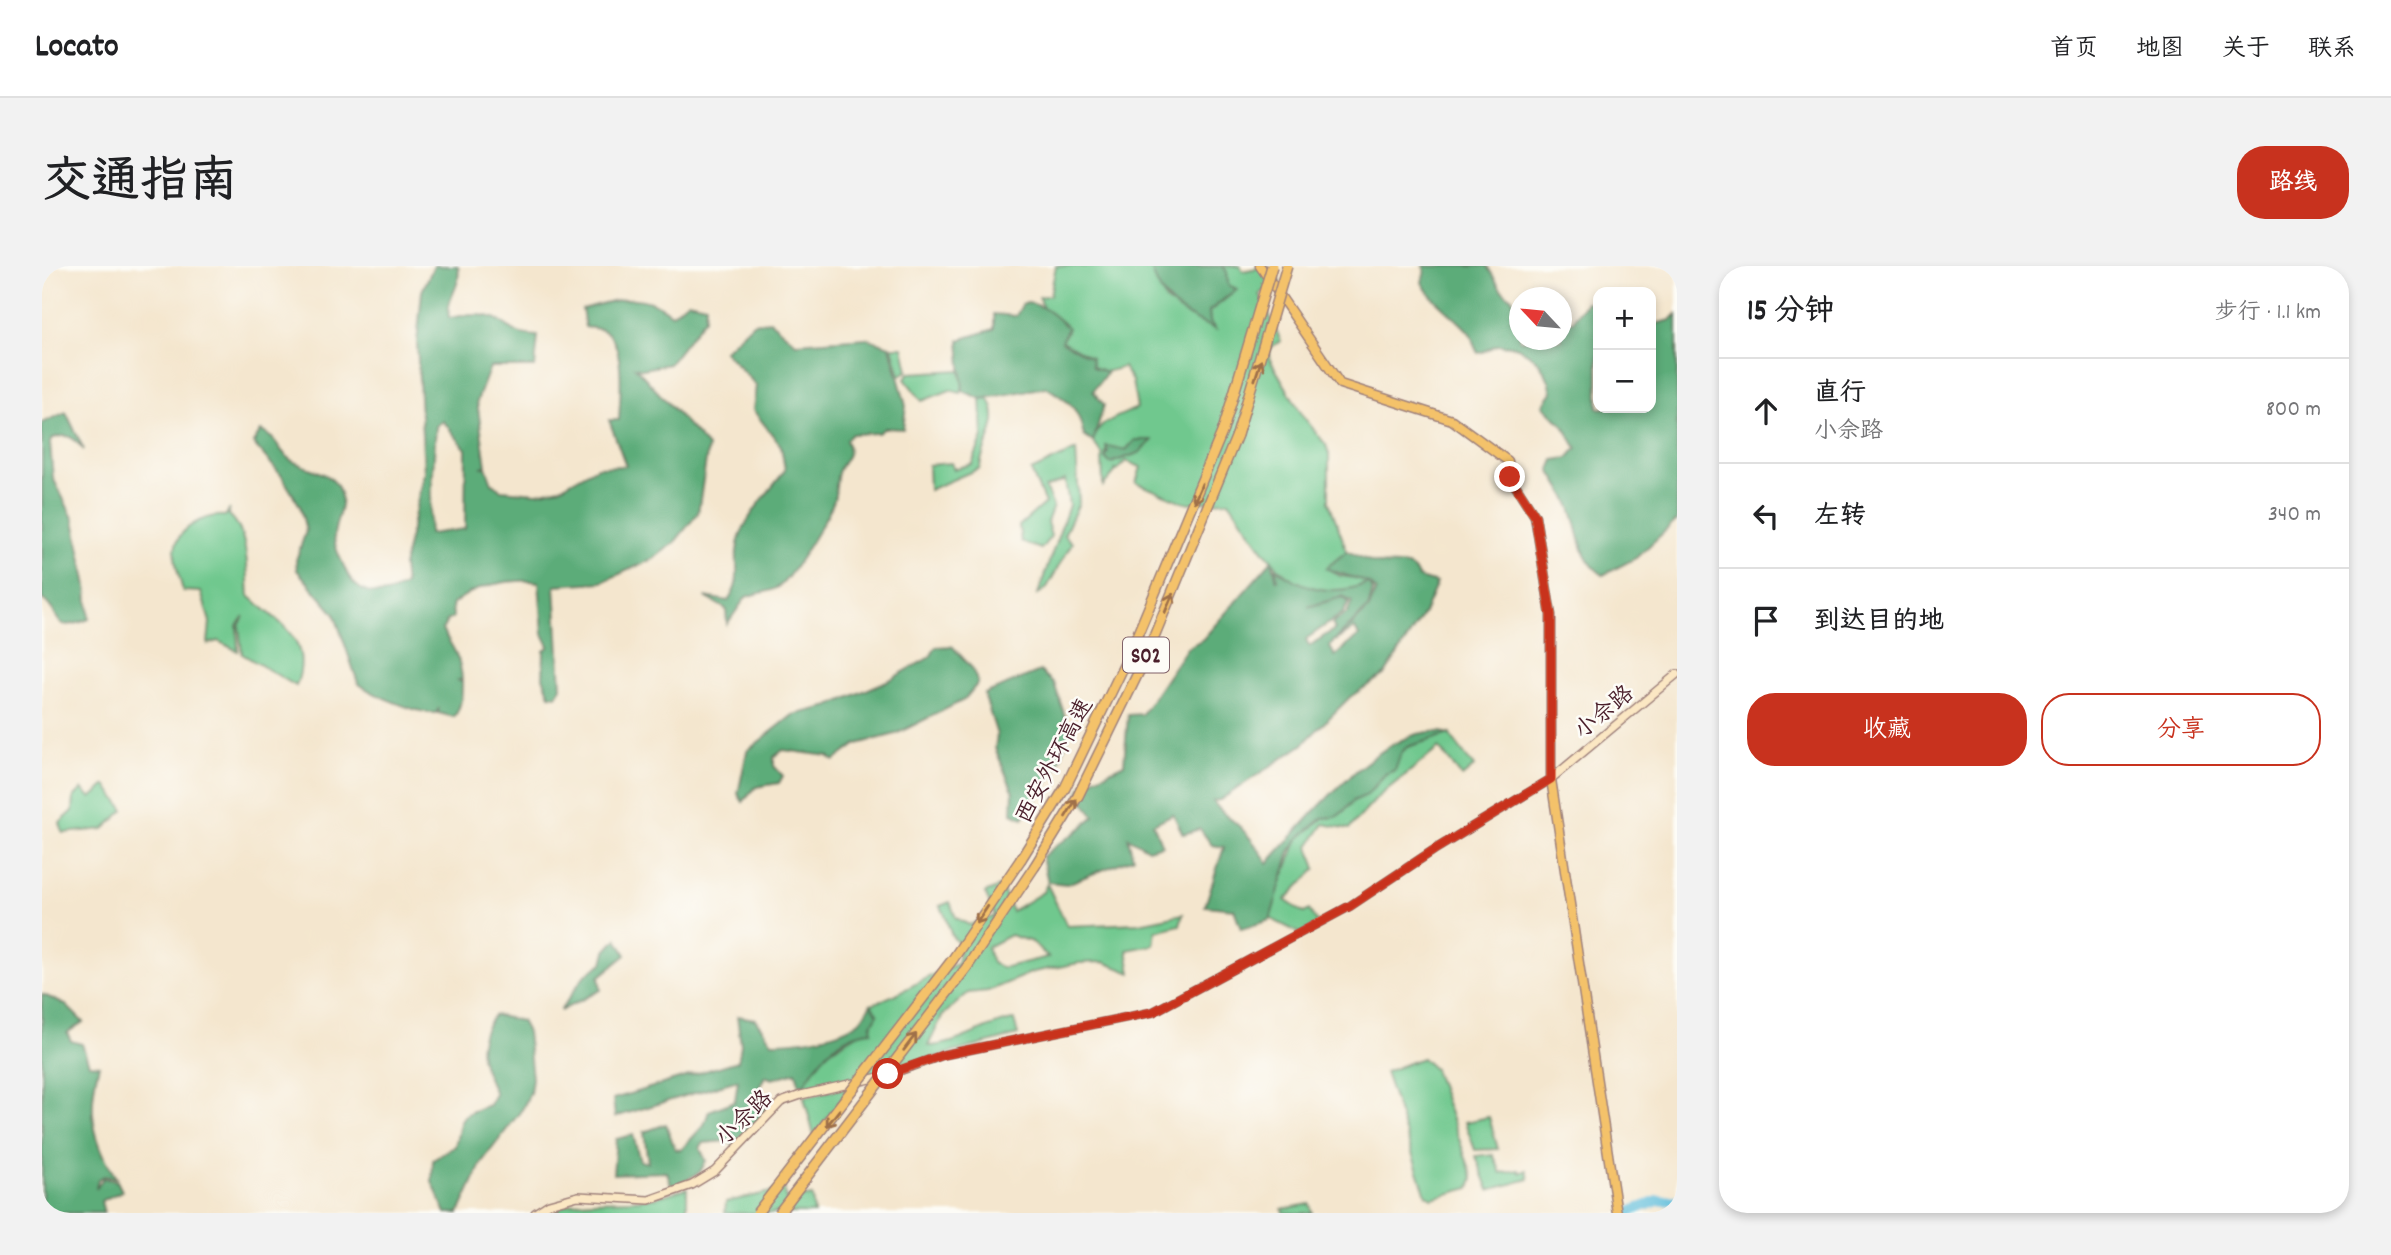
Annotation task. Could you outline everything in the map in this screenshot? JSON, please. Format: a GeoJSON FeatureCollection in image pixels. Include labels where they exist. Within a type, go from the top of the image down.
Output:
{"type":"FeatureCollection","features":[{"type":"Feature","properties":{"kind":"highway","name":"西安外环高速"},"geometry":{"type":"LineString","coordinates":[[757,1213],[953,959],[1065,788],[1129,655],[1214,457],[1272,266]]}},
{"type":"Feature","properties":{"kind":"highway","name":"西安外环高速"},"geometry":{"type":"LineString","coordinates":[[779,1213],[967,967],[1078,796],[1144,661],[1237,435],[1287,266]]}},
{"type":"Feature","properties":{"kind":"main road"},"geometry":{"type":"LineString","coordinates":[[1261,266],[1340,384],[1452,420],[1508,461],[1510,477],[1535,516],[1551,615],[1551,779],[1617,1213]]}},
{"type":"Feature","properties":{"kind":"street","name":"小佘路"},"geometry":{"type":"LineString","coordinates":[[535,1213],[549,1204],[578,1196],[649,1200],[692,1185],[715,1171],[781,1102],[801,1095],[888,1074],[943,1055],[1153,1012],[1350,906],[1434,850],[1551,779],[1677,674]]}},
{"type":"Feature","properties":{"kind":"green space"},"geometry":{"type":"Polygon","coordinates":[[[434,266],[458,266],[458,281],[449,304],[449,318],[487,316],[519,333],[538,336],[535,367],[490,367],[477,401],[486,466],[481,467],[486,467],[492,483],[501,490],[537,493],[560,488],[597,467],[626,466],[609,420],[619,420],[619,357],[610,336],[602,330],[585,327],[582,309],[628,299],[649,301],[672,314],[688,301],[706,305],[705,318],[669,364],[643,369],[635,367],[708,447],[698,513],[674,543],[653,559],[602,582],[555,585],[561,687],[557,696],[550,695],[543,677],[544,651],[549,646],[543,634],[539,582],[493,584],[471,592],[452,605],[453,617],[442,630],[456,654],[462,680],[457,680],[462,682],[461,700],[454,717],[438,713],[439,708],[436,713],[396,703],[358,683],[334,613],[297,570],[296,560],[306,531],[300,506],[281,475],[253,443],[261,431],[271,437],[291,460],[323,474],[337,486],[341,500],[334,538],[340,558],[353,582],[376,594],[405,585],[403,566],[424,472],[417,343],[422,291],[434,266]],[[443,421],[436,426],[429,534],[465,529],[466,449],[443,421]]]}},
{"type":"Feature","properties":{"kind":"green space"},"geometry":{"type":"Polygon","coordinates":[[[1056,266],[1151,266],[1166,301],[1213,327],[1209,312],[1237,290],[1228,285],[1227,272],[1223,266],[1240,266],[1243,271],[1266,266],[1280,282],[1260,294],[1281,341],[1271,347],[1269,358],[1303,416],[1326,445],[1329,454],[1329,502],[1347,551],[1327,568],[1340,576],[1368,580],[1368,583],[1342,590],[1319,590],[1300,584],[1269,558],[1229,501],[1185,503],[1136,483],[1141,467],[1126,461],[1117,470],[1114,468],[1116,471],[1103,486],[1102,454],[1093,442],[1098,429],[1110,420],[1137,408],[1132,381],[1123,367],[1101,371],[1093,367],[1090,357],[1061,341],[1067,332],[1040,303],[1039,297],[1050,295],[1056,266]],[[1135,440],[1126,450],[1107,446],[1105,458],[1111,463],[1139,453],[1152,441],[1135,440]]]}},
{"type":"Feature","properties":{"kind":"green space"},"geometry":{"type":"Polygon","coordinates":[[[1151,266],[1223,266],[1227,272],[1228,285],[1237,289],[1209,311],[1210,322],[1215,329],[1183,313],[1166,299],[1151,266]]]}},
{"type":"Feature","properties":{"kind":"green space"},"geometry":{"type":"Polygon","coordinates":[[[1423,266],[1487,266],[1501,289],[1509,296],[1509,346],[1498,345],[1478,353],[1469,332],[1422,282],[1425,271],[1423,266]]]}},
{"type":"Feature","properties":{"kind":"green space"},"geometry":{"type":"Polygon","coordinates":[[[1586,302],[1593,302],[1593,413],[1656,413],[1656,324],[1671,320],[1677,314],[1677,520],[1636,558],[1603,575],[1589,561],[1569,503],[1550,470],[1554,460],[1568,458],[1577,448],[1562,424],[1543,405],[1552,392],[1549,382],[1546,373],[1522,350],[1572,350],[1572,321],[1586,302]]]}},
{"type":"Feature","properties":{"kind":"green space"},"geometry":{"type":"Polygon","coordinates":[[[1027,303],[1043,308],[1059,319],[1068,328],[1061,341],[1091,357],[1093,367],[1107,372],[1093,391],[1104,405],[1093,442],[1084,436],[1072,406],[1046,387],[981,399],[963,391],[959,340],[994,329],[994,314],[1016,316],[1022,305],[1027,303]]]}},
{"type":"Feature","properties":{"kind":"green space"},"geometry":{"type":"Polygon","coordinates":[[[770,321],[796,343],[866,338],[890,346],[906,406],[903,429],[885,428],[878,433],[852,434],[846,440],[849,450],[838,473],[834,501],[802,557],[778,587],[746,597],[727,624],[726,609],[705,597],[728,601],[736,584],[741,534],[755,509],[785,470],[781,446],[753,410],[756,385],[724,351],[753,323],[770,321]]]}},
{"type":"Feature","properties":{"kind":"green space"},"geometry":{"type":"Polygon","coordinates":[[[892,347],[903,347],[908,370],[900,376],[892,347]]]}},
{"type":"Feature","properties":{"kind":"green space"},"geometry":{"type":"Polygon","coordinates":[[[960,370],[963,385],[961,393],[950,390],[922,401],[905,379],[909,373],[960,370]]]}},
{"type":"Feature","properties":{"kind":"green space"},"geometry":{"type":"Polygon","coordinates":[[[988,398],[993,407],[993,425],[980,468],[929,490],[928,465],[951,463],[954,469],[972,464],[983,437],[981,399],[988,398]]]}},
{"type":"Feature","properties":{"kind":"green space"},"geometry":{"type":"Polygon","coordinates":[[[66,412],[84,450],[70,437],[53,438],[50,443],[53,478],[74,520],[87,586],[89,619],[68,625],[59,621],[42,599],[42,423],[66,412]]]}},
{"type":"Feature","properties":{"kind":"green space"},"geometry":{"type":"Polygon","coordinates":[[[1135,440],[1152,440],[1139,453],[1110,463],[1105,458],[1108,452],[1106,446],[1126,450],[1135,440]]]}},
{"type":"Feature","properties":{"kind":"green space"},"geometry":{"type":"Polygon","coordinates":[[[1076,450],[1079,503],[1064,535],[1072,543],[1046,589],[1038,594],[1069,505],[1065,480],[1045,488],[1053,506],[1047,522],[1051,536],[1041,549],[1021,542],[1019,526],[1045,503],[1031,471],[1076,450]]]}},
{"type":"Feature","properties":{"kind":"green space"},"geometry":{"type":"Polygon","coordinates":[[[230,509],[228,514],[235,521],[243,540],[249,596],[281,624],[297,644],[300,670],[296,686],[242,654],[239,626],[244,616],[237,625],[238,651],[218,641],[208,644],[210,622],[201,592],[183,591],[175,556],[181,536],[193,524],[209,517],[225,516],[230,509]]]}},
{"type":"Feature","properties":{"kind":"green space"},"geometry":{"type":"Polygon","coordinates":[[[1347,551],[1379,564],[1407,566],[1416,572],[1419,578],[1437,583],[1424,613],[1385,674],[1350,697],[1302,745],[1220,800],[1213,801],[1215,804],[1247,835],[1268,863],[1325,800],[1375,756],[1400,741],[1425,732],[1449,734],[1407,747],[1401,753],[1395,770],[1385,774],[1367,795],[1353,801],[1336,817],[1323,818],[1298,839],[1290,852],[1270,920],[1241,929],[1234,909],[1205,906],[1224,847],[1212,845],[1200,829],[1183,834],[1173,814],[1153,824],[1162,845],[1148,849],[1128,837],[1133,858],[1067,884],[1048,882],[1042,857],[1094,816],[1078,794],[1083,784],[1124,764],[1128,715],[1142,714],[1187,648],[1203,639],[1272,560],[1277,581],[1276,568],[1297,581],[1319,589],[1343,590],[1368,583],[1326,568],[1347,551]],[[1369,584],[1373,590],[1368,608],[1334,641],[1330,647],[1335,656],[1359,636],[1355,628],[1336,641],[1369,608],[1376,590],[1369,584]],[[1343,596],[1308,607],[1342,597],[1349,602],[1343,613],[1306,639],[1309,646],[1335,629],[1332,624],[1347,613],[1352,602],[1343,596]]]}},
{"type":"Feature","properties":{"kind":"green space"},"geometry":{"type":"Polygon","coordinates":[[[952,646],[972,668],[978,683],[964,700],[896,734],[857,744],[834,761],[828,756],[783,750],[774,757],[774,766],[783,776],[779,783],[756,787],[743,802],[738,794],[747,751],[793,715],[830,706],[889,680],[930,657],[936,647],[952,646]]]}},
{"type":"Feature","properties":{"kind":"green space"},"geometry":{"type":"Polygon","coordinates":[[[1040,671],[1054,683],[1070,732],[1057,768],[1023,818],[1012,813],[1013,791],[995,748],[997,735],[984,694],[1040,671]]]}},
{"type":"Feature","properties":{"kind":"green space"},"geometry":{"type":"Polygon","coordinates":[[[1449,734],[1474,767],[1462,777],[1439,748],[1379,796],[1349,829],[1324,824],[1309,846],[1316,869],[1285,900],[1304,913],[1309,910],[1319,925],[1301,934],[1271,919],[1271,908],[1298,839],[1323,818],[1336,817],[1353,801],[1367,795],[1385,774],[1395,770],[1401,753],[1407,747],[1449,734]]]}},
{"type":"Feature","properties":{"kind":"green space"},"geometry":{"type":"Polygon","coordinates":[[[106,785],[124,810],[104,829],[63,833],[60,823],[73,811],[74,797],[82,789],[91,798],[106,785]]]}},
{"type":"Feature","properties":{"kind":"green space"},"geometry":{"type":"Polygon","coordinates":[[[1047,884],[1067,926],[1139,923],[1183,914],[1180,925],[1156,931],[1154,945],[1127,950],[1131,973],[1104,962],[1079,963],[1033,972],[988,991],[968,993],[942,1016],[928,1046],[950,1042],[1014,1020],[1018,1035],[802,1092],[805,1080],[819,1060],[870,1026],[874,1009],[871,1004],[957,964],[960,944],[952,936],[940,906],[950,902],[956,918],[969,925],[995,916],[985,893],[1001,886],[1012,911],[1043,892],[1047,884]],[[1010,935],[987,947],[992,963],[1002,968],[1048,957],[1032,942],[1010,935]]]}},
{"type":"Feature","properties":{"kind":"green space"},"geometry":{"type":"Polygon","coordinates":[[[617,939],[626,955],[599,977],[601,990],[560,1011],[584,976],[603,963],[606,951],[617,939]]]}},
{"type":"Feature","properties":{"kind":"green space"},"geometry":{"type":"Polygon","coordinates":[[[42,994],[66,1005],[83,1022],[67,1033],[71,1041],[82,1044],[89,1064],[99,1065],[93,1096],[94,1123],[102,1150],[116,1178],[104,1176],[98,1179],[96,1189],[103,1178],[117,1181],[122,1191],[101,1201],[104,1213],[42,1213],[42,994]]]}},
{"type":"Feature","properties":{"kind":"green space"},"geometry":{"type":"Polygon","coordinates":[[[871,1004],[878,1014],[871,1026],[872,1031],[849,1037],[839,1043],[814,1069],[801,1090],[796,1072],[772,1079],[765,1076],[759,1088],[771,1109],[736,1147],[727,1141],[703,1143],[700,1148],[706,1161],[700,1172],[672,1188],[667,1172],[613,1174],[616,1139],[633,1135],[640,1161],[648,1163],[644,1132],[666,1124],[675,1149],[681,1150],[704,1125],[709,1111],[735,1101],[738,1080],[615,1117],[613,1099],[738,1061],[741,1045],[737,1016],[755,1019],[772,1042],[793,1041],[817,1038],[850,1027],[860,1021],[871,1004]]]}},
{"type":"Feature","properties":{"kind":"green space"},"geometry":{"type":"Polygon","coordinates":[[[494,1015],[521,1021],[527,1032],[532,1078],[530,1093],[523,1108],[482,1162],[459,1213],[446,1213],[432,1182],[433,1160],[455,1146],[462,1118],[489,1105],[495,1094],[483,1063],[480,1046],[482,1036],[494,1015]]]}},
{"type":"Feature","properties":{"kind":"green space"},"geometry":{"type":"Polygon","coordinates":[[[1422,1058],[1434,1069],[1473,1178],[1470,1188],[1432,1198],[1426,1195],[1385,1072],[1422,1058]]]}},
{"type":"Feature","properties":{"kind":"green space"},"geometry":{"type":"Polygon","coordinates":[[[851,1086],[814,1136],[804,1097],[851,1086]]]}},
{"type":"Feature","properties":{"kind":"green space"},"geometry":{"type":"Polygon","coordinates":[[[1489,1117],[1498,1149],[1475,1150],[1465,1122],[1489,1117]]]}},
{"type":"Feature","properties":{"kind":"green space"},"geometry":{"type":"Polygon","coordinates":[[[1493,1154],[1501,1173],[1519,1170],[1520,1173],[1527,1170],[1529,1179],[1489,1190],[1476,1156],[1493,1154]]]}},
{"type":"Feature","properties":{"kind":"green space"},"geometry":{"type":"Polygon","coordinates":[[[687,1188],[687,1208],[673,1213],[546,1213],[570,1204],[649,1198],[687,1188]]]}},
{"type":"Feature","properties":{"kind":"green space"},"geometry":{"type":"Polygon","coordinates":[[[784,1189],[786,1200],[812,1196],[814,1213],[725,1213],[726,1202],[784,1189]]]}},
{"type":"Feature","properties":{"kind":"green space"},"geometry":{"type":"Polygon","coordinates":[[[1310,1204],[1312,1213],[1283,1213],[1282,1209],[1310,1204]]]}},
{"type":"Feature","properties":{"kind":"waterway"},"geometry":{"type":"LineString","coordinates":[[1626,1213],[1658,1201],[1677,1200]]}},
{"type":"Feature","properties":{"kind":"railway"},"geometry":{"type":"LineString","coordinates":[[1671,1213],[1677,1209]]}},
{"type":"Feature","properties":{"kind":"route"},"geometry":{"type":"LineString","coordinates":[[888,1074],[943,1055],[1153,1012],[1350,906],[1434,850],[1551,779],[1551,615],[1535,516],[1510,477]]}}]}
